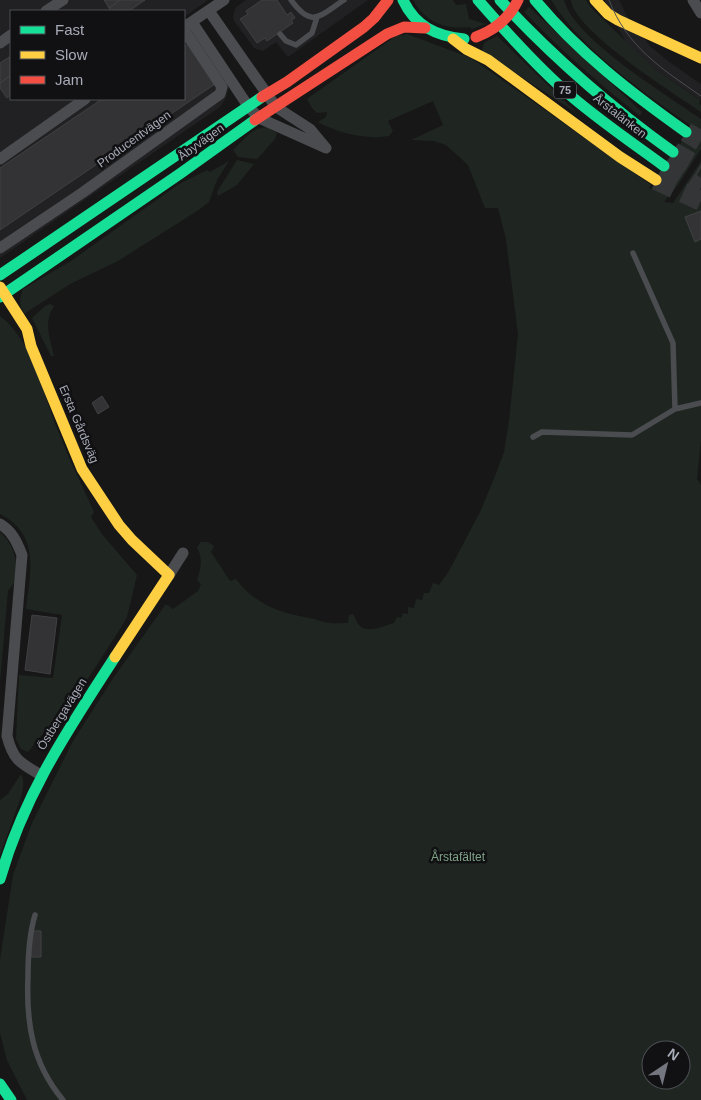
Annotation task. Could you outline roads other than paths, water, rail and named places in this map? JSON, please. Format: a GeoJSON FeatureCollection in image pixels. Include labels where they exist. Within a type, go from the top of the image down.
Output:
{"type":"FeatureCollection","features":[{"type":"Feature","properties":{"kind":"main road","name":"Åbyvägen"},"geometry":{"type":"LineString","coordinates":[[0,275],[248,106],[287,82],[364,27],[378,14],[388,0]]}},
{"type":"Feature","properties":{"kind":"main road"},"geometry":{"type":"LineString","coordinates":[[403,0],[410,13],[425,28],[453,39],[476,37],[496,28],[511,14],[518,0]]}},
{"type":"Feature","properties":{"kind":"main road","name":"Årstalänken"},"geometry":{"type":"LineString","coordinates":[[478,0],[516,43],[563,88],[604,122],[664,166]]}},
{"type":"Feature","properties":{"kind":"main road","name":"Årstalänken"},"geometry":{"type":"LineString","coordinates":[[500,0],[528,31],[571,73],[613,109],[673,152]]}},
{"type":"Feature","properties":{"kind":"main road"},"geometry":{"type":"LineString","coordinates":[[535,0],[580,48],[629,90],[686,132]]}},
{"type":"Feature","properties":{"kind":"main road"},"geometry":{"type":"LineString","coordinates":[[548,0],[580,48]]}},
{"type":"Feature","properties":{"kind":"main road"},"geometry":{"type":"LineString","coordinates":[[595,0],[608,14],[618,20],[701,58]]}},
{"type":"Feature","properties":{"kind":"main road","name":"Åbyvägen"},"geometry":{"type":"LineString","coordinates":[[1,295],[259,118],[387,34],[404,27],[425,28]]}},
{"type":"Feature","properties":{"kind":"main road","name":"75"},"geometry":{"type":"LineString","coordinates":[[453,39],[466,49],[488,60],[620,157],[656,180]]}},
{"type":"Feature","properties":{"kind":"main road","name":"Ersta Gårdsväg"},"geometry":{"type":"LineString","coordinates":[[1,295],[20,333],[31,346],[82,469],[119,525],[169,575]]}},
{"type":"Feature","properties":{"kind":"main road","name":"Östbergavägen"},"geometry":{"type":"LineString","coordinates":[[0,879],[19,822],[41,775],[66,731],[169,575]]}},
{"type":"Feature","properties":{"kind":"main road"},"geometry":{"type":"LineString","coordinates":[[0,1084],[11,1100]]}},
{"type":"Feature","properties":{"kind":"street"},"geometry":{"type":"LineString","coordinates":[[209,11],[276,107],[310,129],[326,148],[259,118],[186,27],[224,0]]}},
{"type":"Feature","properties":{"kind":"street"},"geometry":{"type":"LineString","coordinates":[[693,0],[701,13]]}},
{"type":"Feature","properties":{"kind":"street","name":"Producentvägen"},"geometry":{"type":"LineString","coordinates":[[0,248],[82,193],[220,94],[222,86],[186,27]]}},
{"type":"Feature","properties":{"kind":"street"},"geometry":{"type":"LineString","coordinates":[[0,159],[84,100]]}},
{"type":"Feature","properties":{"kind":"street"},"geometry":{"type":"LineString","coordinates":[[0,524],[12,533],[22,555],[7,736],[10,751],[17,761],[41,775]]}},
{"type":"Feature","properties":{"kind":"street"},"geometry":{"type":"LineString","coordinates":[[169,575],[183,553]]}},
{"type":"Feature","properties":{"kind":"lane"},"geometry":{"type":"LineString","coordinates":[[291,0],[300,13],[309,18],[317,17],[344,0]]}},
{"type":"Feature","properties":{"kind":"lane"},"geometry":{"type":"LineString","coordinates":[[280,34],[286,41],[296,45],[312,34],[317,17]]}},
{"type":"Feature","properties":{"kind":"lane"},"geometry":{"type":"LineString","coordinates":[[634,254],[673,343],[675,409]]}},
{"type":"Feature","properties":{"kind":"lane"},"geometry":{"type":"LineString","coordinates":[[533,437],[542,432],[632,435],[675,409],[701,403]]}},
{"type":"Feature","properties":{"kind":"lane"},"geometry":{"type":"LineString","coordinates":[[35,915],[27,956],[27,1001],[32,1041],[40,1065],[50,1085],[63,1100]]}},
{"type":"Feature","properties":{"kind":"tunnel"},"geometry":{"type":"LineString","coordinates":[[686,132],[701,141]]}},
{"type":"Feature","properties":{"kind":"tunnel"},"geometry":{"type":"LineString","coordinates":[[673,152],[701,168]]}},
{"type":"Feature","properties":{"kind":"tunnel"},"geometry":{"type":"LineString","coordinates":[[664,166],[700,189]]}},
{"type":"Feature","properties":{"kind":"tunnel"},"geometry":{"type":"LineString","coordinates":[[656,180],[701,201]]}},
{"type":"Feature","properties":{"kind":"tram line"},"geometry":{"type":"LineString","coordinates":[[609,0],[625,31],[647,56],[701,96]]}},
{"type":"Feature","properties":{"kind":"park label","name":"Årstafältet"},"geometry":{"type":"Point","coordinates":[458,857]}}]}
